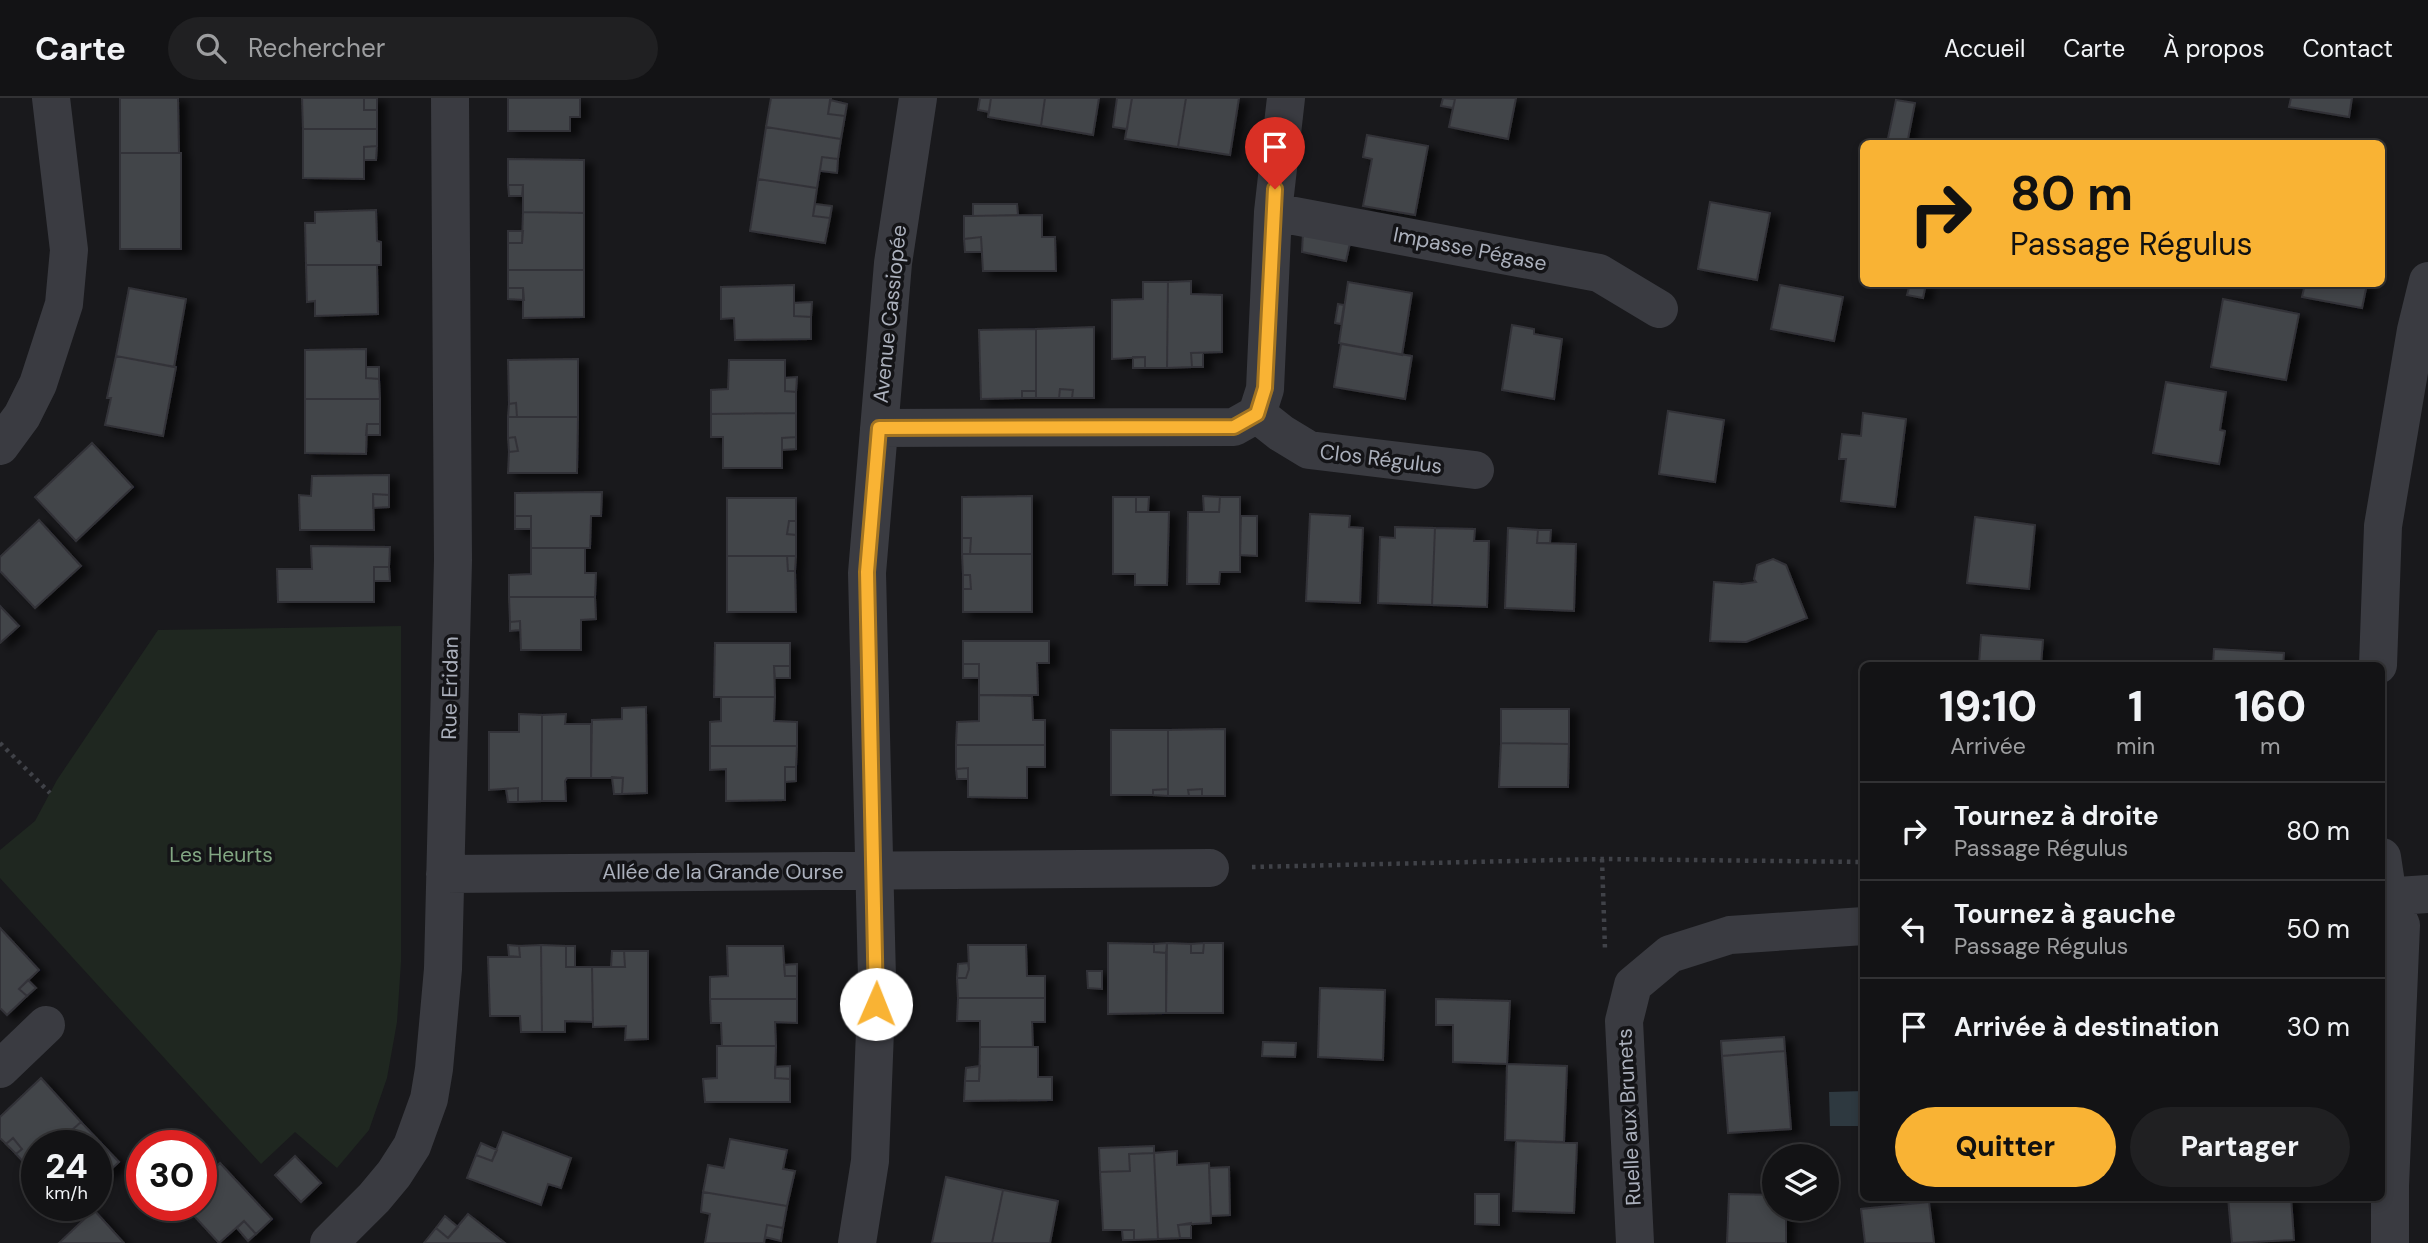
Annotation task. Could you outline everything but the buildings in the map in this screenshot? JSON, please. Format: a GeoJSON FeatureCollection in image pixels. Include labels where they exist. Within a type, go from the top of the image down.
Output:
{"type":"FeatureCollection","features":[{"type":"Feature","properties":{"kind":"street"},"geometry":{"type":"LineString","coordinates":[[0,446],[22,416],[38,384],[64,304],[69,250],[51,98]]}},
{"type":"Feature","properties":{"kind":"street","name":"Rue Eridan"},"geometry":{"type":"LineString","coordinates":[[329,1243],[374,1198],[412,1146],[423,1119],[434,1069],[443,969],[453,560],[450,98]]}},
{"type":"Feature","properties":{"kind":"street","name":"Avenue Cassiopée"},"geometry":{"type":"LineString","coordinates":[[857,1243],[870,1161],[877,978],[867,572],[893,263],[918,98]]}},
{"type":"Feature","properties":{"kind":"street"},"geometry":{"type":"LineString","coordinates":[[879,428],[1234,427],[1257,414],[1265,388],[1273,212],[1286,98]]}},
{"type":"Feature","properties":{"kind":"street","name":"Impasse Pégase"},"geometry":{"type":"LineString","coordinates":[[1273,212],[1599,274],[1659,309]]}},
{"type":"Feature","properties":{"kind":"street"},"geometry":{"type":"LineString","coordinates":[[2378,662],[2383,526],[2416,330],[2428,281]]}},
{"type":"Feature","properties":{"kind":"street","name":"Clos Régulus"},"geometry":{"type":"LineString","coordinates":[[1257,414],[1309,450],[1475,470]]}},
{"type":"Feature","properties":{"kind":"street","name":"Allée de la Grande Ourse"},"geometry":{"type":"LineString","coordinates":[[445,874],[1210,868]]}},
{"type":"Feature","properties":{"kind":"street"},"geometry":{"type":"LineString","coordinates":[[2390,1243],[2401,925],[2385,897],[2428,894]]}},
{"type":"Feature","properties":{"kind":"street"},"geometry":{"type":"LineString","coordinates":[[1633,985],[1670,954],[1730,935],[1860,926]]}},
{"type":"Feature","properties":{"kind":"street","name":"Ruelle aux Brunets"},"geometry":{"type":"LineString","coordinates":[[1633,985],[1624,1021],[1635,1243]]}},
{"type":"Feature","properties":{"kind":"street"},"geometry":{"type":"LineString","coordinates":[[0,1069],[46,1025]]}},
{"type":"Feature","properties":{"kind":"path"},"geometry":{"type":"LineString","coordinates":[[0,743],[50,793]]}},
{"type":"Feature","properties":{"kind":"path"},"geometry":{"type":"LineString","coordinates":[[1210,868],[1602,859],[1860,862]]}},
{"type":"Feature","properties":{"kind":"path"},"geometry":{"type":"LineString","coordinates":[[1602,859],[1605,967],[1633,985]]}},
{"type":"Feature","properties":{"kind":"green space","name":"Les Heurts"},"geometry":{"type":"Polygon","coordinates":[[[401,626],[401,962],[397,1022],[387,1078],[369,1130],[337,1168],[295,1132],[261,1164],[0,878],[0,850],[35,821],[57,780],[158,630],[401,626]]]}},
{"type":"Feature","properties":{"kind":"shaded area"},"geometry":{"type":"Polygon","coordinates":[[[1860,1091],[1860,1126],[1830,1126],[1829,1092],[1860,1091]]]}},
{"type":"Feature","properties":{"kind":"route"},"geometry":{"type":"LineString","coordinates":[[876,1004],[867,572],[879,428],[1234,427],[1257,414],[1265,388],[1275,189]]}}]}
